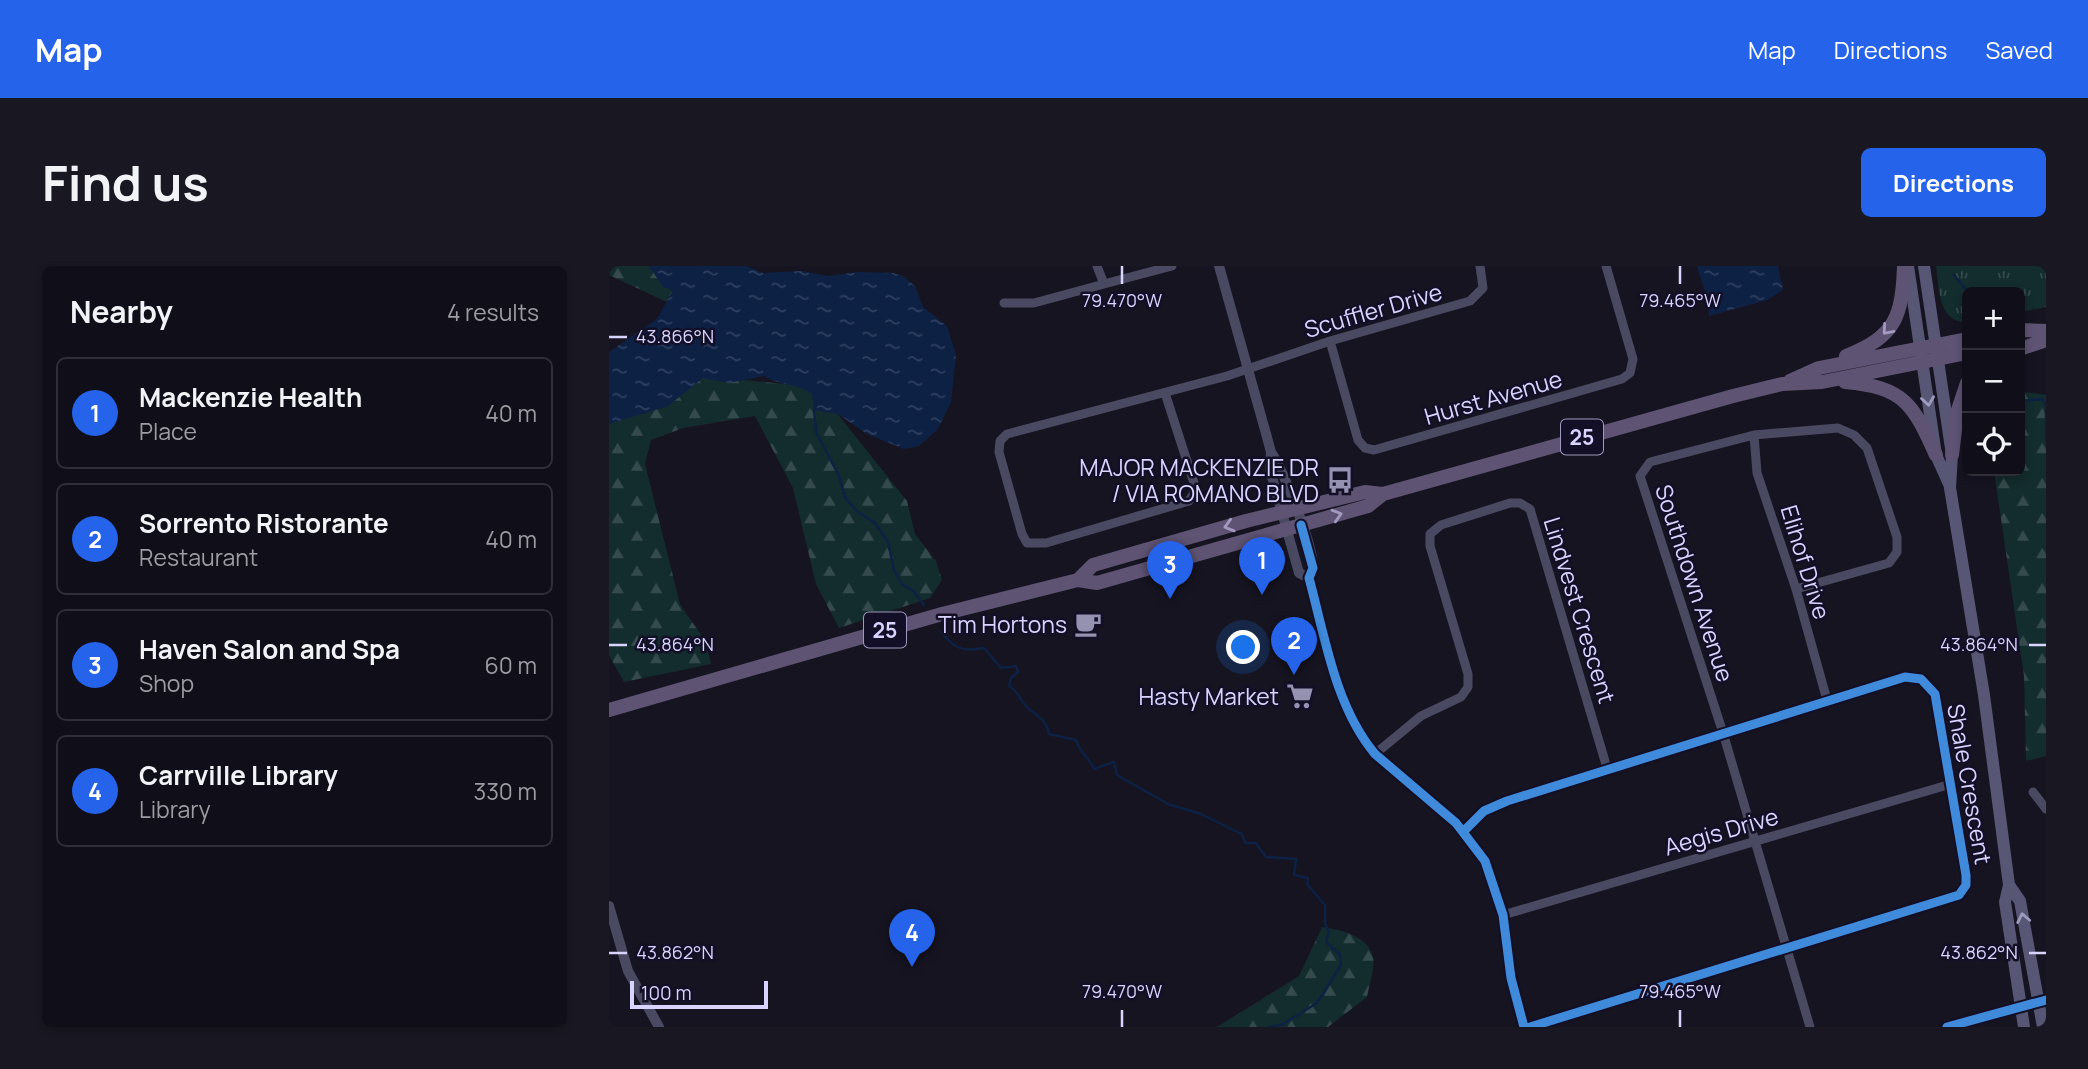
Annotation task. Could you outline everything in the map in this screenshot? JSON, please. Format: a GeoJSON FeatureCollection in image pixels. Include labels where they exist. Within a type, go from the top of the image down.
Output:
{"type":"FeatureCollection","features":[{"type":"Feature","properties":{"kind":"main road"},"geometry":{"type":"LineString","coordinates":[[1906,266],[1936,455]]}},
{"type":"Feature","properties":{"kind":"main road"},"geometry":{"type":"LineString","coordinates":[[1819,368],[1867,348],[1885,335],[1902,301],[1906,266]]}},
{"type":"Feature","properties":{"kind":"main road"},"geometry":{"type":"LineString","coordinates":[[1924,266],[1952,454]]}},
{"type":"Feature","properties":{"kind":"main road"},"geometry":{"type":"LineString","coordinates":[[2025,331],[2043,335]]}},
{"type":"Feature","properties":{"kind":"main road"},"geometry":{"type":"LineString","coordinates":[[2025,340],[2043,335]]}},
{"type":"Feature","properties":{"kind":"main road"},"geometry":{"type":"LineString","coordinates":[[2025,346],[2043,335]]}},
{"type":"Feature","properties":{"kind":"main road","name":"25"},"geometry":{"type":"LineString","coordinates":[[1782,384],[1830,381],[1937,351],[1962,341]]}},
{"type":"Feature","properties":{"kind":"main road","name":"25"},"geometry":{"type":"LineString","coordinates":[[1937,351],[1962,353]]}},
{"type":"Feature","properties":{"kind":"main road","name":"25"},"geometry":{"type":"LineString","coordinates":[[1078,580],[1093,565],[1365,492],[1383,494],[1653,417],[1782,384],[1819,368],[1921,355]]}},
{"type":"Feature","properties":{"kind":"main road"},"geometry":{"type":"LineString","coordinates":[[1830,381],[1871,384],[1897,394],[1913,408],[1950,488]]}},
{"type":"Feature","properties":{"kind":"main road"},"geometry":{"type":"LineString","coordinates":[[1962,398],[1957,413],[1950,488],[1985,695],[2009,885],[2005,902],[2024,1027]]}},
{"type":"Feature","properties":{"kind":"main road","name":"25"},"geometry":{"type":"LineString","coordinates":[[609,710],[916,621],[1078,580],[1097,583],[1369,506],[1383,494]]}},
{"type":"Feature","properties":{"kind":"main road"},"geometry":{"type":"LineString","coordinates":[[2009,885],[2019,901],[2042,1001],[2043,1027]]}},
{"type":"Feature","properties":{"kind":"street"},"geometry":{"type":"LineString","coordinates":[[1097,266],[1104,284]]}},
{"type":"Feature","properties":{"kind":"street"},"geometry":{"type":"LineString","coordinates":[[1004,303],[1034,303],[1172,266]]}},
{"type":"Feature","properties":{"kind":"street"},"geometry":{"type":"LineString","coordinates":[[1219,266],[1271,452],[1283,469],[1299,573],[1309,578],[1341,694],[1365,742],[1375,754],[1464,831],[1485,861],[1503,915],[1511,978],[1524,1027]]}},
{"type":"Feature","properties":{"kind":"street","name":"Scuffler Drive"},"geometry":{"type":"LineString","coordinates":[[1165,393],[1194,483],[1195,491],[1189,501],[1046,544],[1027,543],[1022,534],[999,452],[1000,441],[1014,431],[1248,370],[1331,341],[1472,301],[1483,288],[1480,266]]}},
{"type":"Feature","properties":{"kind":"street","name":"Hurst Avenue"},"geometry":{"type":"LineString","coordinates":[[1331,341],[1363,446],[1374,450],[1450,430],[1622,379],[1630,373],[1633,359],[1606,266]]}},
{"type":"Feature","properties":{"kind":"street","name":"Southdown Avenue"},"geometry":{"type":"LineString","coordinates":[[1796,589],[1889,563],[1897,552],[1897,537],[1867,448],[1854,435],[1838,428],[1753,435],[1650,462],[1640,476],[1723,733],[1810,1027]]}},
{"type":"Feature","properties":{"kind":"street","name":"Elihof Drive"},"geometry":{"type":"LineString","coordinates":[[1753,435],[1757,473],[1796,589],[1827,700]]}},
{"type":"Feature","properties":{"kind":"street","name":"Lindvest Crescent"},"geometry":{"type":"LineString","coordinates":[[1375,754],[1421,716],[1461,697],[1468,687],[1468,674],[1430,546],[1430,534],[1441,525],[1510,503],[1520,503],[1530,509],[1607,768]]}},
{"type":"Feature","properties":{"kind":"street","name":"Shale Crescent"},"geometry":{"type":"LineString","coordinates":[[1464,831],[1485,811],[1507,801],[1905,677],[1921,679],[1935,694],[1966,875],[1966,886],[1959,895],[1530,1027]]}},
{"type":"Feature","properties":{"kind":"street","name":"Aegis Drive"},"geometry":{"type":"LineString","coordinates":[[1503,915],[1951,784]]}},
{"type":"Feature","properties":{"kind":"street"},"geometry":{"type":"LineString","coordinates":[[2033,792],[2046,808]]}},
{"type":"Feature","properties":{"kind":"street"},"geometry":{"type":"LineString","coordinates":[[609,906],[628,971],[659,1027]]}},
{"type":"Feature","properties":{"kind":"street"},"geometry":{"type":"LineString","coordinates":[[1947,1027],[2042,1001]]}},
{"type":"Feature","properties":{"kind":"green space"},"geometry":{"type":"Polygon","coordinates":[[[609,266],[654,266],[673,293],[671,304],[609,275],[609,266]]]}},
{"type":"Feature","properties":{"kind":"green space"},"geometry":{"type":"Polygon","coordinates":[[[1936,266],[2046,266],[2046,307],[2025,311],[2025,287],[1962,287],[1962,322],[1957,321],[1945,311],[1939,294],[1936,266]]]}},
{"type":"Feature","properties":{"kind":"green space"},"geometry":{"type":"Polygon","coordinates":[[[704,376],[816,387],[907,501],[915,534],[936,561],[942,580],[930,598],[839,628],[816,584],[793,488],[755,416],[683,428],[651,440],[645,464],[680,604],[703,638],[711,664],[624,682],[609,655],[609,409],[680,379],[704,376]]]}},
{"type":"Feature","properties":{"kind":"green space"},"geometry":{"type":"Polygon","coordinates":[[[2025,392],[2046,395],[2046,756],[2026,761],[2024,676],[1995,476],[2025,476],[2025,392]]]}},
{"type":"Feature","properties":{"kind":"green space"},"geometry":{"type":"Polygon","coordinates":[[[1322,927],[1352,935],[1365,943],[1370,950],[1373,966],[1367,997],[1328,1027],[1217,1027],[1299,976],[1322,927]]]}},
{"type":"Feature","properties":{"kind":"water"},"geometry":{"type":"Polygon","coordinates":[[[649,266],[747,266],[763,273],[801,271],[828,276],[858,272],[893,273],[903,276],[915,286],[923,307],[947,326],[956,355],[951,402],[938,429],[919,446],[904,449],[867,434],[838,414],[814,410],[812,394],[764,376],[729,383],[703,378],[668,406],[609,424],[609,352],[657,319],[673,290],[663,287],[649,266]]]}},
{"type":"Feature","properties":{"kind":"water"},"geometry":{"type":"Polygon","coordinates":[[[1697,266],[1778,266],[1783,290],[1767,300],[1709,316],[1708,302],[1697,266]]]}},
{"type":"Feature","properties":{"kind":"waterway"},"geometry":{"type":"LineString","coordinates":[[1954,275],[1964,287]]}},
{"type":"Feature","properties":{"kind":"waterway"},"geometry":{"type":"LineString","coordinates":[[2025,401],[2042,399],[2046,405],[2046,440]]}},
{"type":"Feature","properties":{"kind":"waterway"},"geometry":{"type":"LineString","coordinates":[[814,409],[816,432],[838,474],[846,499],[858,512],[875,523],[888,542],[894,570],[902,584],[913,591],[924,605]]}},
{"type":"Feature","properties":{"kind":"waterway"},"geometry":{"type":"LineString","coordinates":[[941,632],[960,648],[984,648],[1001,668],[1016,666],[1018,672],[1011,678],[1009,686],[1044,722],[1049,734],[1076,740],[1094,769],[1114,762],[1117,775],[1168,804],[1201,814],[1242,834],[1245,843],[1256,843],[1266,857],[1296,859],[1294,875],[1308,878],[1307,884],[1325,905],[1325,923],[1329,932],[1326,942],[1340,955],[1341,965],[1317,1003],[1283,1024],[1270,1027]]}},
{"type":"Feature","properties":{"kind":"cycle path"},"geometry":{"type":"LineString","coordinates":[[1301,525],[1313,568],[1309,578],[1326,647],[1350,715],[1375,754],[1456,823],[1485,861],[1503,915],[1511,978],[1524,1027]]}},
{"type":"Feature","properties":{"kind":"cycle path"},"geometry":{"type":"LineString","coordinates":[[1464,831],[1484,811],[1507,801],[1905,677],[1921,679],[1935,694],[1966,875],[1966,885],[1959,895],[1530,1027]]}},
{"type":"Feature","properties":{"kind":"cycle path"},"geometry":{"type":"LineString","coordinates":[[1947,1027],[2046,1000]]}},
{"type":"Feature","properties":{"kind":"place","name":"MAJOR MACKENZIE DR / VIA ROMANO BLVD"},"geometry":{"type":"Point","coordinates":[1340,480]}},
{"type":"Feature","properties":{"kind":"place","name":"Mackenzie Health"},"geometry":{"type":"Point","coordinates":[1262,595]}},
{"type":"Feature","properties":{"kind":"place","name":"Haven Salon and Spa"},"geometry":{"type":"Point","coordinates":[1170,599]}},
{"type":"Feature","properties":{"kind":"place","name":"Tim Hortons"},"geometry":{"type":"Point","coordinates":[1088,624]}},
{"type":"Feature","properties":{"kind":"place","name":"Sorrento Ristorante"},"geometry":{"type":"Point","coordinates":[1294,675]}},
{"type":"Feature","properties":{"kind":"place","name":"Hasty Market"},"geometry":{"type":"Point","coordinates":[1300,696]}},
{"type":"Feature","properties":{"kind":"place","name":"Carrville Library"},"geometry":{"type":"Point","coordinates":[912,967]}}]}
